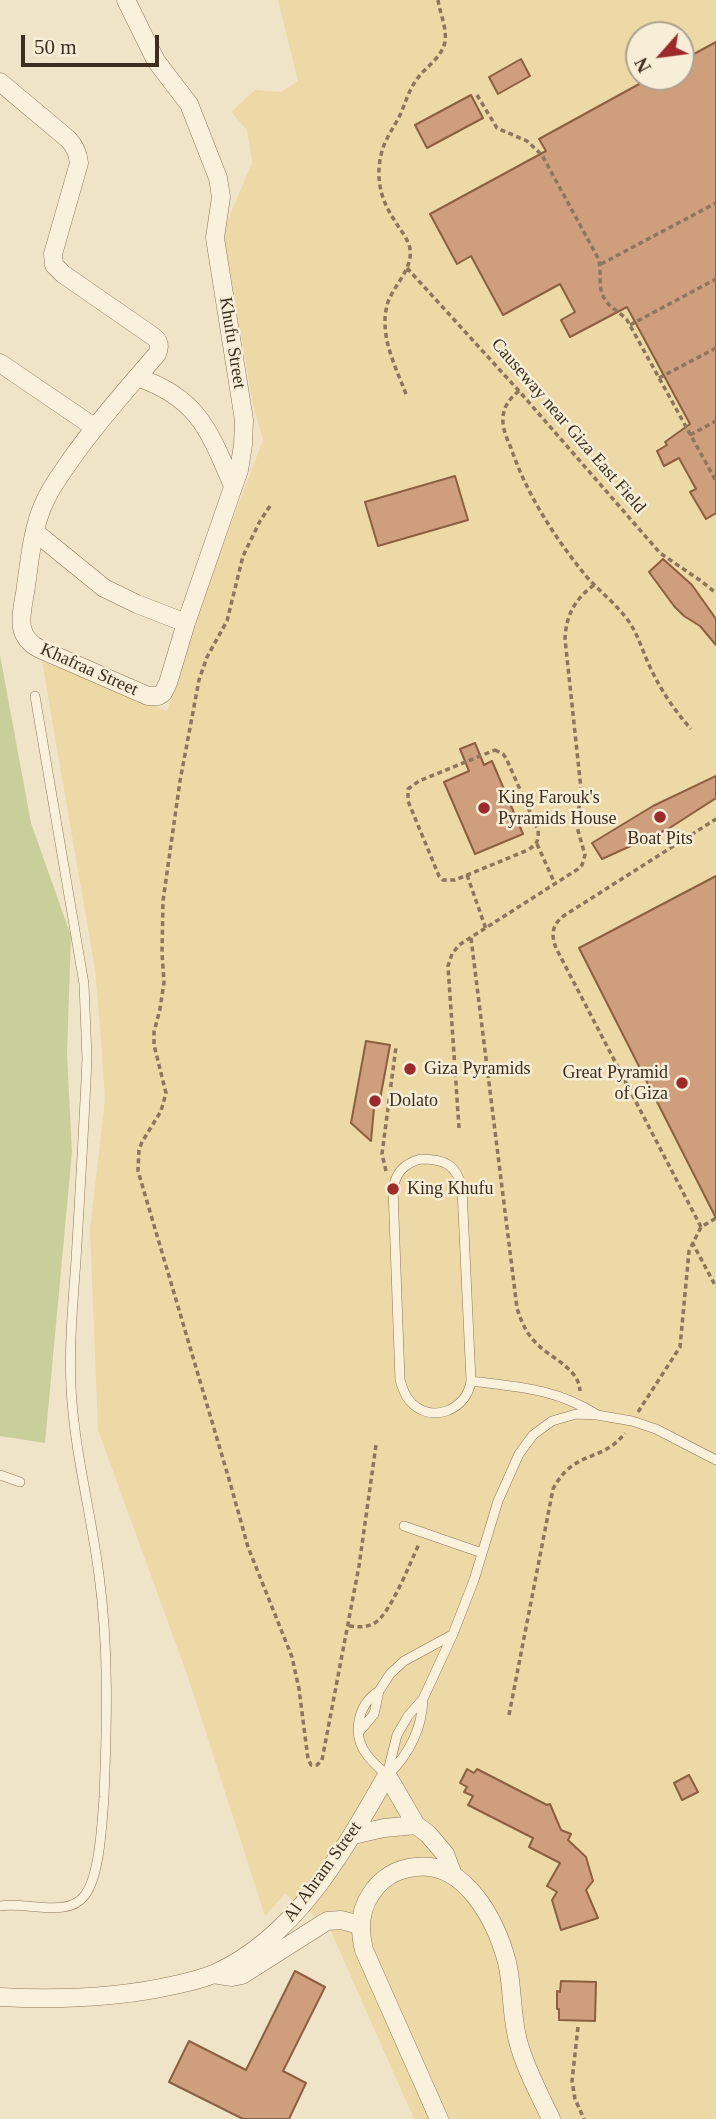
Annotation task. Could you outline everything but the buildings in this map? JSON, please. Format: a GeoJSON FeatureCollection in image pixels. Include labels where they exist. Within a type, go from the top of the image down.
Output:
{"type":"FeatureCollection","features":[{"type":"Feature","properties":{"kind":"street","name":"Khufu Street"},"geometry":{"type":"LineString","coordinates":[[126,0],[156,61],[189,104],[220,187],[215,238],[244,419],[242,458],[168,683],[163,693],[158,696]]}},
{"type":"Feature","properties":{"kind":"street"},"geometry":{"type":"LineString","coordinates":[[0,82],[73,144],[79,163],[53,254],[54,265],[154,337],[159,344],[157,354],[94,427],[51,489],[35,532],[104,588],[186,623]]}},
{"type":"Feature","properties":{"kind":"street"},"geometry":{"type":"LineString","coordinates":[[0,363],[94,427]]}},
{"type":"Feature","properties":{"kind":"street"},"geometry":{"type":"LineString","coordinates":[[137,377],[176,395],[197,415],[212,439],[233,486]]}},
{"type":"Feature","properties":{"kind":"street","name":"Khafraa Street"},"geometry":{"type":"LineString","coordinates":[[35,532],[21,613],[27,641],[148,696],[158,696]]}},
{"type":"Feature","properties":{"kind":"street"},"geometry":{"type":"LineString","coordinates":[[387,1775],[416,1825],[439,1845],[453,1875]]}},
{"type":"Feature","properties":{"kind":"street","name":"Al Ahram Street"},"geometry":{"type":"LineString","coordinates":[[0,1997],[120,1994],[167,1986],[213,1974],[250,1953],[284,1926],[306,1901],[353,1835],[387,1775]]}},
{"type":"Feature","properties":{"kind":"street"},"geometry":{"type":"LineString","coordinates":[[353,1835],[416,1825]]}},
{"type":"Feature","properties":{"kind":"street"},"geometry":{"type":"LineString","coordinates":[[439,2119],[364,1950],[360,1924],[366,1902],[379,1884],[398,1871],[421,1866],[453,1875],[463,1882],[477,1899],[492,1925],[507,1962],[514,2022],[524,2061],[551,2119]]}},
{"type":"Feature","properties":{"kind":"street"},"geometry":{"type":"LineString","coordinates":[[213,1974],[232,1977],[242,1975],[327,1921],[341,1920],[360,1924]]}},
{"type":"Feature","properties":{"kind":"lane"},"geometry":{"type":"LineString","coordinates":[[0,1906],[14,1904],[70,1907],[80,1902],[87,1893],[101,1840],[107,1742],[107,1665],[102,1600],[94,1535],[76,1437],[70,1373],[88,1059],[87,1021],[79,947],[35,696]]}},
{"type":"Feature","properties":{"kind":"lane"},"geometry":{"type":"LineString","coordinates":[[420,1158],[437,1159],[446,1163],[460,1179],[471,1381],[463,1402],[448,1411],[427,1412],[410,1402],[400,1380],[393,1189],[395,1178],[401,1169],[420,1158]]}},
{"type":"Feature","properties":{"kind":"lane"},"geometry":{"type":"LineString","coordinates":[[471,1381],[537,1389],[579,1403],[597,1415]]}},
{"type":"Feature","properties":{"kind":"lane"},"geometry":{"type":"LineString","coordinates":[[387,1775],[397,1735],[408,1716],[423,1699],[453,1634],[503,1489],[519,1454],[533,1435],[552,1421],[576,1414],[597,1415],[632,1421],[678,1439],[716,1460]]}},
{"type":"Feature","properties":{"kind":"lane"},"geometry":{"type":"LineString","coordinates":[[0,1475],[20,1482]]}},
{"type":"Feature","properties":{"kind":"lane"},"geometry":{"type":"LineString","coordinates":[[404,1526],[482,1553]]}},
{"type":"Feature","properties":{"kind":"lane"},"geometry":{"type":"LineString","coordinates":[[387,1775],[365,1754],[360,1744],[359,1732],[374,1714],[379,1691],[390,1674],[404,1661],[453,1634]]}},
{"type":"Feature","properties":{"kind":"lane"},"geometry":{"type":"LineString","coordinates":[[387,1775],[405,1754],[417,1732],[423,1699]]}},
{"type":"Feature","properties":{"kind":"path"},"geometry":{"type":"LineString","coordinates":[[406,394],[390,350],[385,327],[388,303],[407,268],[410,247],[382,197],[378,181],[379,165],[388,136],[400,116],[411,88],[443,48],[445,30],[438,0]]}},
{"type":"Feature","properties":{"kind":"path"},"geometry":{"type":"LineString","coordinates":[[477,95],[497,128],[527,141],[542,155],[601,264],[602,295],[630,325],[716,481]]}},
{"type":"Feature","properties":{"kind":"path"},"geometry":{"type":"LineString","coordinates":[[601,264],[716,203]]}},
{"type":"Feature","properties":{"kind":"path","name":"Causeway near Giza East Field"},"geometry":{"type":"LineString","coordinates":[[407,268],[519,391],[660,553],[716,593]]}},
{"type":"Feature","properties":{"kind":"path"},"geometry":{"type":"LineString","coordinates":[[630,325],[716,279]]}},
{"type":"Feature","properties":{"kind":"path"},"geometry":{"type":"LineString","coordinates":[[658,379],[716,348]]}},
{"type":"Feature","properties":{"kind":"path"},"geometry":{"type":"LineString","coordinates":[[519,391],[508,402],[503,416],[512,452],[531,495],[542,515],[594,585],[628,620],[660,686],[691,729]]}},
{"type":"Feature","properties":{"kind":"path"},"geometry":{"type":"LineString","coordinates":[[690,435],[716,421]]}},
{"type":"Feature","properties":{"kind":"path"},"geometry":{"type":"LineString","coordinates":[[271,506],[247,547],[237,574],[227,621],[207,657],[199,680],[180,781],[163,901],[164,982],[154,1045],[166,1093],[157,1119],[139,1150],[138,1171],[238,1517],[292,1657],[308,1759],[314,1766],[322,1760],[349,1626],[376,1445]]}},
{"type":"Feature","properties":{"kind":"path"},"geometry":{"type":"LineString","coordinates":[[459,1128],[448,966],[456,949],[578,869],[585,860],[577,827],[580,789],[565,628],[578,599],[594,585]]}},
{"type":"Feature","properties":{"kind":"path"},"geometry":{"type":"LineString","coordinates":[[490,751],[499,751],[506,758],[538,830],[537,844],[467,876],[449,881],[439,876],[408,801],[408,789],[419,781],[490,751]]}},
{"type":"Feature","properties":{"kind":"path"},"geometry":{"type":"LineString","coordinates":[[701,1227],[556,950],[552,935],[554,926],[565,915],[716,820]]}},
{"type":"Feature","properties":{"kind":"path"},"geometry":{"type":"LineString","coordinates":[[537,844],[555,884]]}},
{"type":"Feature","properties":{"kind":"path"},"geometry":{"type":"LineString","coordinates":[[467,876],[485,929]]}},
{"type":"Feature","properties":{"kind":"path"},"geometry":{"type":"LineString","coordinates":[[471,938],[517,1308],[533,1340],[577,1377],[580,1383],[579,1403]]}},
{"type":"Feature","properties":{"kind":"path"},"geometry":{"type":"LineString","coordinates":[[393,1189],[382,1154],[396,1046]]}},
{"type":"Feature","properties":{"kind":"path"},"geometry":{"type":"LineString","coordinates":[[509,1715],[553,1489],[572,1464],[618,1442],[680,1347],[687,1260],[692,1242],[701,1227],[716,1218]]}},
{"type":"Feature","properties":{"kind":"path"},"geometry":{"type":"LineString","coordinates":[[692,1242],[716,1287]]}},
{"type":"Feature","properties":{"kind":"path"},"geometry":{"type":"LineString","coordinates":[[349,1626],[366,1626],[383,1616],[425,1533]]}},
{"type":"Feature","properties":{"kind":"path"},"geometry":{"type":"LineString","coordinates":[[578,2027],[572,2081],[575,2099],[584,2119]]}},
{"type":"Feature","properties":{"kind":"green space"},"geometry":{"type":"Polygon","coordinates":[[[0,655],[31,823],[71,936],[67,1054],[72,1152],[45,1443],[0,1436],[0,655]]]}},
{"type":"Feature","properties":{"kind":"sand","name":"Giza Pyramids"},"geometry":{"type":"Polygon","coordinates":[[[278,0],[716,0],[716,2119],[414,2119],[322,1911],[316,1917],[285,1894],[265,1916],[189,1680],[98,1430],[90,1230],[105,1099],[101,1040],[95,970],[42,661],[167,711],[210,579],[263,440],[253,405],[223,231],[252,163],[247,130],[231,112],[255,90],[281,92],[298,81],[278,0]]]}},
{"type":"Feature","properties":{"kind":"place","name":"King Farouk's Pyramids House"},"geometry":{"type":"Point","coordinates":[484,808]}},
{"type":"Feature","properties":{"kind":"place","name":"Boat Pits"},"geometry":{"type":"Point","coordinates":[660,817]}},
{"type":"Feature","properties":{"kind":"place","name":"Giza Pyramids"},"geometry":{"type":"Point","coordinates":[410,1069]}},
{"type":"Feature","properties":{"kind":"place","name":"Great Pyramid of Giza"},"geometry":{"type":"Point","coordinates":[682,1083]}},
{"type":"Feature","properties":{"kind":"place","name":"Dolato"},"geometry":{"type":"Point","coordinates":[375,1101]}},
{"type":"Feature","properties":{"kind":"place","name":"King Khufu"},"geometry":{"type":"Point","coordinates":[393,1189]}}]}
